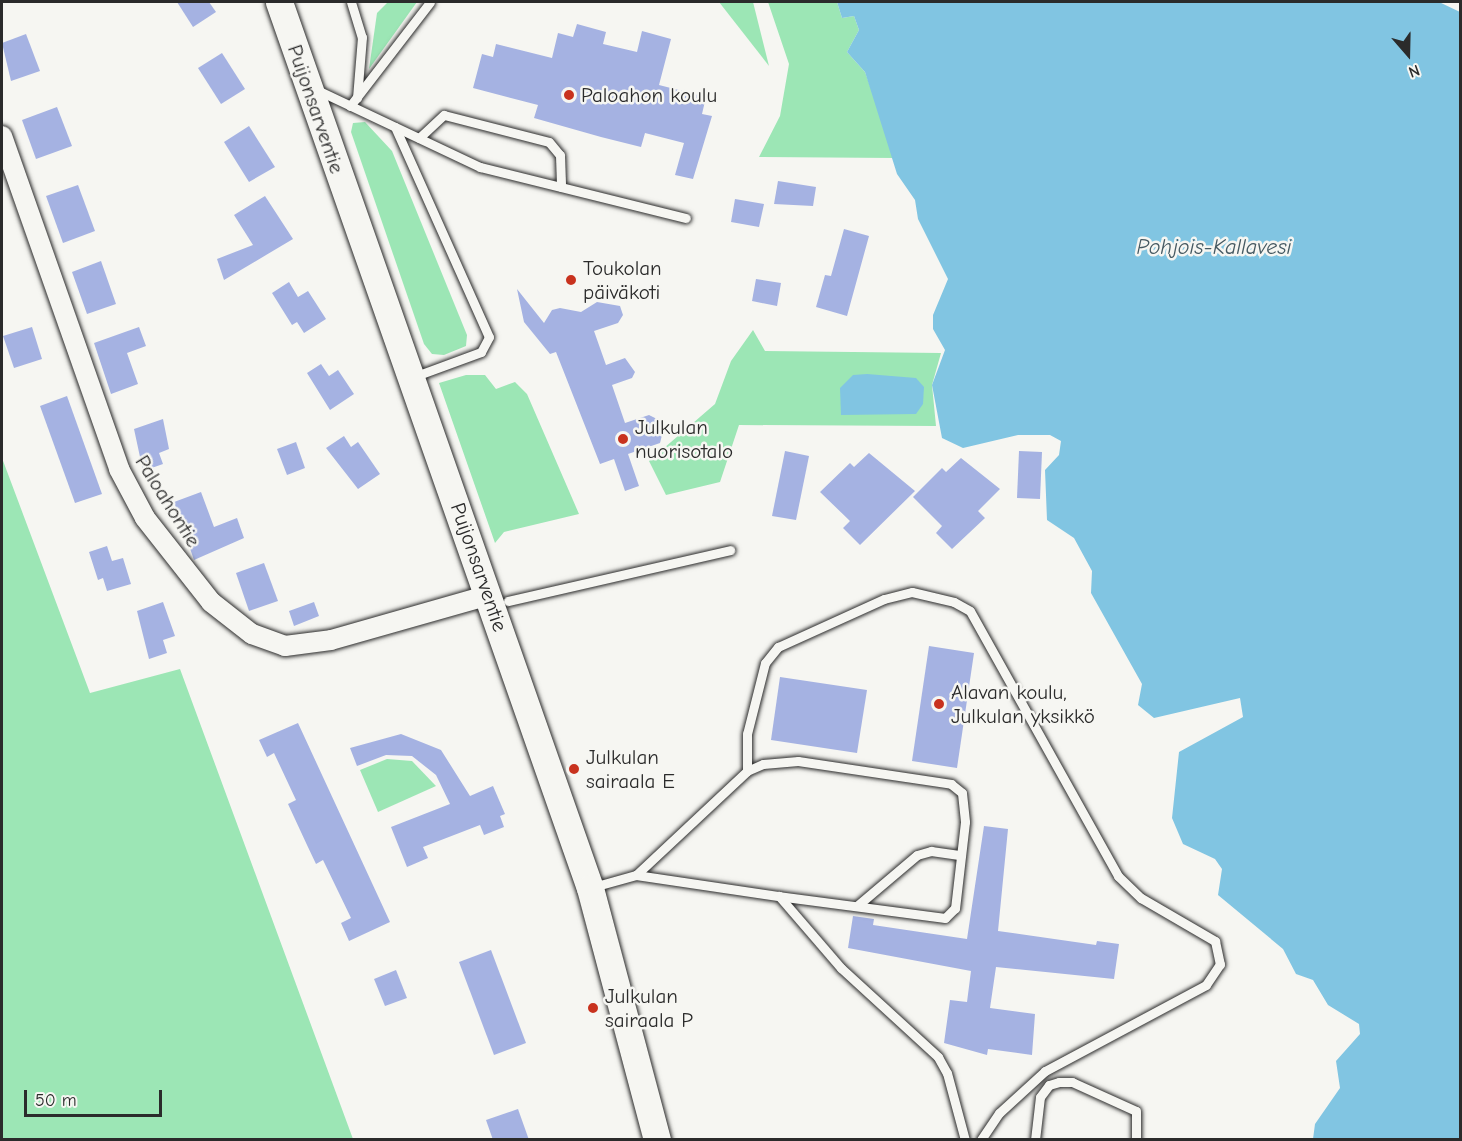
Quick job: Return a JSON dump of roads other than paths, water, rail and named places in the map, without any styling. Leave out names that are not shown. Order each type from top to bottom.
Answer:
[{"type":"main road","name":"Puijonsarventie","points":[[279,2],[411,377],[498,598],[590,888],[657,1140]]},
{"type":"street","name":"Paloahontie","points":[[2,135],[119,469],[146,518],[211,602],[252,634],[285,646],[331,640],[498,598]]},
{"type":"lane","points":[[351,2],[362,37],[353,102]]},
{"type":"lane","points":[[353,102],[430,2]]},
{"type":"lane","points":[[307,86],[353,102],[395,127],[480,167],[686,218]]},
{"type":"lane","points":[[419,138],[444,115],[549,141],[560,155],[561,187]]},
{"type":"lane","points":[[395,127],[489,337],[481,352],[411,377]]},
{"type":"lane","points":[[498,598],[730,549]]},
{"type":"lane","points":[[747,771],[747,734],[765,663],[778,647],[884,599],[912,592],[954,602],[970,611],[976,621],[1118,876],[1169,917],[1215,941],[1220,964],[1206,985],[1045,1071],[999,1113],[981,1140]]},
{"type":"lane","points":[[590,888],[636,876],[945,918],[955,908],[965,805],[962,793],[951,784],[798,762],[763,764],[747,771],[636,876]]},
{"type":"lane","points":[[858,905],[917,855],[932,851],[961,855]]},
{"type":"lane","points":[[779,896],[841,968],[938,1057],[947,1074],[964,1140]]},
{"type":"lane","points":[[1035,1140],[1040,1097],[1049,1085],[1072,1082],[1136,1111],[1136,1140]]},
{"type":"water","name":"Pohjois-Kallavesi","points":[[837,2],[1439,2],[1460,12],[1460,1139],[1313,1139],[1315,1124],[1340,1088],[1336,1061],[1360,1034],[1359,1024],[1328,1005],[1313,980],[1296,974],[1283,949],[1218,895],[1222,869],[1215,859],[1183,844],[1172,818],[1179,752],[1243,717],[1240,698],[1154,718],[1138,705],[1142,684],[1091,593],[1092,571],[1074,538],[1047,520],[1045,470],[1059,455],[1061,441],[1050,435],[1018,435],[963,448],[942,438],[932,385],[945,350],[933,329],[933,315],[948,279],[918,219],[915,200],[897,174],[865,72],[847,52],[859,30],[854,16],[842,18]]},
{"type":"water","points":[[853,375],[916,378],[924,387],[923,404],[916,414],[841,415],[840,388]]},
{"type":"place","name":"Paloahon koulu","points":[[569,95]]},
{"type":"place","name":"Toukolan päiväkoti","points":[[571,280]]},
{"type":"place","name":"Julkulan nuorisotalo","points":[[623,439]]},
{"type":"place","name":"Alavan koulu, Julkulan yksikkö","points":[[939,704]]},
{"type":"place","name":"Julkulan sairaala E","points":[[574,769]]},
{"type":"place","name":"Julkulan sairaala P","points":[[593,1008]]}]
